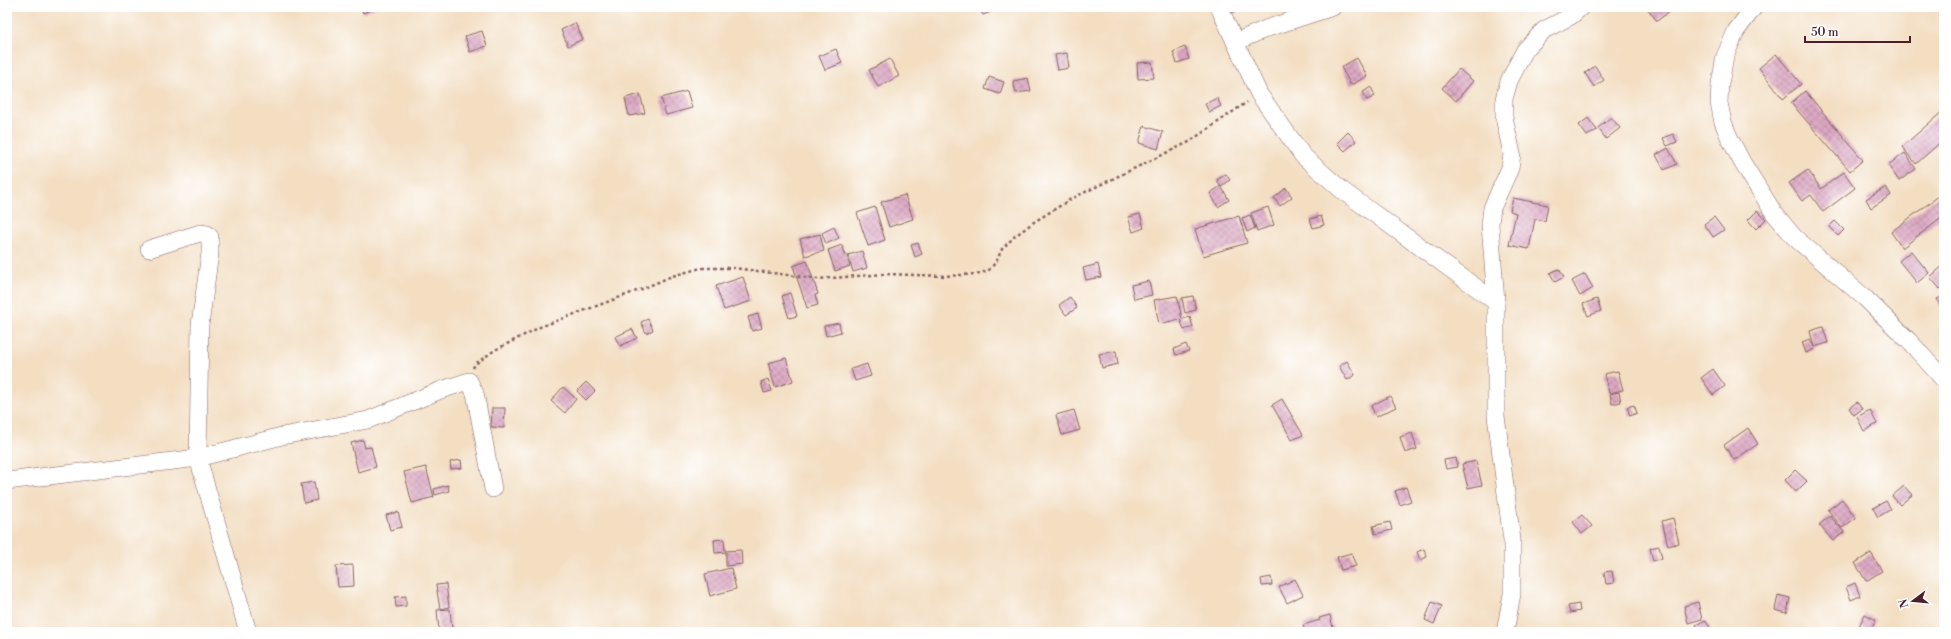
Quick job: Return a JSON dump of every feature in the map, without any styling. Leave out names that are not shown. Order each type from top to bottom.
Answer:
[{"type":"street","points":[[1219,7],[1259,94],[1303,156],[1343,192],[1496,302]]},
{"type":"street","points":[[1235,42],[1268,28],[1333,7]]},
{"type":"street","points":[[1505,632],[1512,594],[1512,540],[1496,416],[1496,302],[1490,224],[1492,208],[1510,168],[1512,154],[1504,117],[1504,99],[1509,81],[1525,50],[1544,30],[1571,16],[1581,7]]},
{"type":"street","points":[[1754,7],[1736,31],[1724,63],[1719,103],[1723,122],[1730,139],[1742,162],[1774,213],[1794,237],[1866,298],[1909,341],[1944,380]]},
{"type":"street","points":[[149,248],[200,233],[210,236],[210,253],[200,325],[198,458],[248,632]]},
{"type":"street","points":[[7,481],[198,458],[282,436],[368,420],[469,381],[475,393],[493,489]]},
{"type":"path","points":[[469,381],[475,364],[495,350],[540,327],[672,276],[701,268],[734,268],[818,279],[885,274],[945,276],[976,274],[988,271],[996,262],[1002,249],[1014,236],[1034,222],[1071,199],[1189,142],[1259,94]]},
{"type":"building","points":[[361,7],[377,7],[363,13]]},
{"type":"building","points":[[704,7],[728,7],[728,9],[704,9]]},
{"type":"building","points":[[979,7],[1003,7],[983,15]]},
{"type":"building","points":[[1224,7],[1241,7],[1242,8],[1228,15]]},
{"type":"building","points":[[1667,7],[1670,11],[1657,21],[1647,8]]},
{"type":"building","points":[[575,23],[583,39],[568,46],[561,30]]},
{"type":"building","points":[[482,31],[487,46],[470,52],[465,36]]},
{"type":"building","points":[[1185,47],[1189,59],[1177,63],[1173,52]]},
{"type":"building","points":[[836,49],[842,63],[825,70],[819,56]]},
{"type":"building","points":[[1067,53],[1069,68],[1058,70],[1055,55]]},
{"type":"building","points":[[1776,54],[1801,84],[1783,99],[1759,68]]},
{"type":"building","points":[[1357,58],[1367,76],[1351,85],[1341,67]]},
{"type":"building","points":[[890,59],[899,76],[878,87],[869,70]]},
{"type":"building","points":[[1152,62],[1154,78],[1138,79],[1137,63]]},
{"type":"building","points":[[1595,66],[1604,80],[1594,87],[1585,73]]},
{"type":"building","points":[[1459,69],[1473,81],[1456,101],[1442,88]]},
{"type":"building","points":[[989,77],[1004,82],[1000,94],[985,89]]},
{"type":"building","points":[[1028,78],[1031,91],[1016,93],[1013,81]]},
{"type":"building","points":[[1371,87],[1375,96],[1367,100],[1363,92]]},
{"type":"building","points":[[687,91],[692,108],[666,115],[661,98]]},
{"type":"building","points":[[1805,91],[1863,160],[1850,171],[1791,103]]},
{"type":"building","points":[[640,94],[645,113],[629,116],[625,98]]},
{"type":"building","points":[[1217,98],[1221,106],[1209,112],[1205,104]]},
{"type":"building","points":[[1944,110],[1944,139],[1916,164],[1902,147]]},
{"type":"building","points":[[1611,117],[1620,128],[1606,139],[1598,128]]},
{"type":"building","points":[[1588,118],[1597,130],[1587,136],[1579,125]]},
{"type":"building","points":[[1144,126],[1163,132],[1158,149],[1139,143]]},
{"type":"building","points":[[1348,132],[1356,141],[1345,151],[1337,143]]},
{"type":"building","points":[[1673,134],[1677,142],[1667,146],[1663,138]]},
{"type":"building","points":[[1668,148],[1677,164],[1664,170],[1656,155]]},
{"type":"building","points":[[1905,153],[1916,169],[1899,181],[1888,165]]},
{"type":"building","points":[[1808,170],[1821,189],[1844,172],[1855,188],[1823,212],[1811,195],[1802,201],[1789,183]]},
{"type":"building","points":[[1226,174],[1230,180],[1221,187],[1217,180]]},
{"type":"building","points":[[1221,186],[1229,200],[1218,207],[1210,193]]},
{"type":"building","points":[[1886,187],[1891,195],[1871,208],[1866,199]]},
{"type":"building","points":[[1286,188],[1292,197],[1280,206],[1274,198]]},
{"type":"building","points":[[1944,192],[1944,216],[1902,248],[1891,232]]},
{"type":"building","points":[[905,195],[913,219],[889,227],[881,202]]},
{"type":"building","points":[[1513,198],[1548,205],[1545,221],[1535,219],[1529,249],[1509,245],[1516,213],[1510,211]]},
{"type":"building","points":[[875,207],[885,240],[868,246],[857,213]]},
{"type":"building","points":[[1268,207],[1274,225],[1257,231],[1251,213]]},
{"type":"building","points":[[1757,211],[1766,219],[1756,229],[1748,220]]},
{"type":"building","points":[[1140,214],[1144,228],[1133,232],[1128,217]]},
{"type":"building","points":[[1250,215],[1255,228],[1247,232],[1242,218]]},
{"type":"building","points":[[1239,216],[1247,243],[1203,256],[1195,229]]},
{"type":"building","points":[[1321,216],[1324,225],[1313,228],[1310,219]]},
{"type":"building","points":[[1714,217],[1724,230],[1713,237],[1704,224]]},
{"type":"building","points":[[1835,221],[1844,230],[1838,236],[1829,227]]},
{"type":"building","points":[[834,227],[839,238],[826,244],[822,233]]},
{"type":"building","points":[[820,234],[824,251],[805,256],[800,239]]},
{"type":"building","points":[[918,243],[922,254],[915,257],[911,245]]},
{"type":"building","points":[[842,245],[850,266],[835,271],[828,250]]},
{"type":"building","points":[[862,251],[867,268],[853,272],[848,255]]},
{"type":"building","points":[[1911,251],[1929,273],[1917,283],[1899,261]]},
{"type":"building","points":[[807,261],[818,294],[815,295],[818,305],[807,308],[793,266]]},
{"type":"building","points":[[1098,264],[1101,277],[1086,280],[1083,268]]},
{"type":"building","points":[[1944,265],[1944,285],[1940,289],[1930,277]]},
{"type":"building","points":[[1559,269],[1564,277],[1555,282],[1550,273]]},
{"type":"building","points":[[1585,274],[1593,288],[1580,296],[1572,281]]},
{"type":"building","points":[[743,277],[751,301],[724,310],[716,286]]},
{"type":"building","points":[[1149,281],[1152,295],[1134,299],[1131,285]]},
{"type":"building","points":[[790,293],[797,316],[789,318],[782,296]]},
{"type":"building","points":[[1177,296],[1182,319],[1190,317],[1193,327],[1184,330],[1180,319],[1159,324],[1154,300]]},
{"type":"building","points":[[1193,296],[1196,310],[1185,313],[1182,298]]},
{"type":"building","points":[[1944,296],[1944,313],[1937,299]]},
{"type":"building","points":[[1070,297],[1077,308],[1066,315],[1059,305]]},
{"type":"building","points":[[1597,299],[1601,311],[1588,316],[1583,304]]},
{"type":"building","points":[[758,314],[762,328],[752,331],[748,317]]},
{"type":"building","points":[[648,319],[653,330],[646,333],[641,322]]},
{"type":"building","points":[[839,323],[841,332],[826,336],[824,326]]},
{"type":"building","points":[[1823,327],[1828,343],[1814,347],[1810,331]]},
{"type":"building","points":[[632,329],[637,338],[620,346],[615,337]]},
{"type":"building","points":[[1810,339],[1815,349],[1806,353],[1802,342]]},
{"type":"building","points":[[1186,344],[1189,351],[1176,355],[1174,349]]},
{"type":"building","points":[[1116,351],[1118,364],[1102,368],[1099,354]]},
{"type":"building","points":[[786,358],[793,381],[775,387],[768,363]]},
{"type":"building","points":[[1347,361],[1355,375],[1347,380],[1339,366]]},
{"type":"building","points":[[867,364],[871,376],[855,381],[851,369]]},
{"type":"building","points":[[1713,369],[1725,386],[1713,395],[1701,378]]},
{"type":"building","points":[[1618,371],[1623,390],[1609,393],[1604,374]]},
{"type":"building","points":[[768,379],[772,391],[764,393],[761,382]]},
{"type":"building","points":[[586,382],[595,391],[586,400],[577,391]]},
{"type":"building","points":[[563,387],[576,399],[565,413],[551,401]]},
{"type":"building","points":[[1619,392],[1621,402],[1612,404],[1610,394]]},
{"type":"building","points":[[1390,396],[1396,407],[1376,417],[1371,406]]},
{"type":"building","points":[[1282,399],[1303,435],[1292,440],[1272,405]]},
{"type":"building","points":[[1857,402],[1862,409],[1854,415],[1849,408]]},
{"type":"building","points":[[1634,405],[1637,413],[1630,416],[1627,407]]},
{"type":"building","points":[[492,408],[505,408],[504,428],[491,427]]},
{"type":"building","points":[[1074,410],[1080,430],[1062,435],[1056,415]]},
{"type":"building","points":[[1870,410],[1877,424],[1864,431],[1857,417]]},
{"type":"building","points":[[1748,428],[1758,444],[1734,460],[1724,445]]},
{"type":"building","points":[[1412,433],[1417,449],[1405,453],[1400,437]]},
{"type":"building","points":[[363,440],[365,448],[371,447],[376,467],[358,472],[351,443]]},
{"type":"building","points":[[1456,458],[1458,467],[1446,469],[1444,460]]},
{"type":"building","points":[[461,460],[462,468],[451,469],[450,462]]},
{"type":"building","points":[[1476,461],[1482,485],[1468,488],[1462,464]]},
{"type":"building","points":[[426,467],[434,497],[412,503],[404,472]]},
{"type":"building","points":[[1795,470],[1807,481],[1796,492],[1785,480]]},
{"type":"building","points":[[314,482],[317,500],[304,503],[301,484]]},
{"type":"building","points":[[448,485],[449,491],[435,495],[434,489]]},
{"type":"building","points":[[1904,486],[1912,495],[1900,505],[1892,496]]},
{"type":"building","points":[[1406,487],[1411,501],[1400,505],[1395,491]]},
{"type":"building","points":[[1842,499],[1856,518],[1842,528],[1828,510]]},
{"type":"building","points":[[1886,501],[1891,509],[1878,517],[1873,508]]},
{"type":"building","points":[[398,512],[402,527],[390,530],[386,515]]},
{"type":"building","points":[[1582,515],[1592,526],[1582,534],[1573,522]]},
{"type":"building","points":[[1830,516],[1844,532],[1833,541],[1819,525]]},
{"type":"building","points":[[1673,518],[1679,543],[1668,546],[1662,521]]},
{"type":"building","points":[[1390,522],[1392,530],[1375,534],[1373,526]]},
{"type":"building","points":[[724,539],[725,551],[741,550],[742,564],[726,566],[726,552],[715,553],[714,540]]},
{"type":"building","points":[[1659,546],[1662,558],[1653,561],[1650,548]]},
{"type":"building","points":[[1424,549],[1427,557],[1420,560],[1417,552]]},
{"type":"building","points":[[1351,553],[1356,566],[1341,570],[1337,557]]},
{"type":"building","points":[[1871,553],[1882,571],[1866,581],[1855,563]]},
{"type":"building","points":[[353,565],[354,586],[338,587],[336,566]]},
{"type":"building","points":[[731,568],[736,589],[710,596],[705,574]]},
{"type":"building","points":[[1612,571],[1614,583],[1606,584],[1604,572]]},
{"type":"building","points":[[1271,577],[1272,585],[1262,586],[1261,579]]},
{"type":"building","points":[[1295,579],[1303,595],[1287,603],[1279,587]]},
{"type":"building","points":[[1855,583],[1860,596],[1851,600],[1846,587]]},
{"type":"building","points":[[446,584],[449,607],[440,609],[436,585]]},
{"type":"building","points":[[1778,595],[1790,598],[1787,613],[1775,610]]},
{"type":"building","points":[[406,596],[406,606],[396,607],[395,597]]},
{"type":"building","points":[[1432,602],[1442,606],[1434,624],[1425,620]]},
{"type":"building","points":[[1698,602],[1702,619],[1688,623],[1684,606]]},
{"type":"building","points":[[1579,604],[1580,611],[1570,613],[1568,606]]},
{"type":"building","points":[[450,609],[452,630],[439,631],[437,610]]},
{"type":"building","points":[[1865,614],[1876,620],[1870,631],[1859,626]]},
{"type":"building","points":[[1330,615],[1334,632],[1305,632],[1303,625],[1320,620],[1319,618]]},
{"type":"building","points":[[1705,620],[1711,629],[1707,632],[1701,632],[1696,625]]}]
